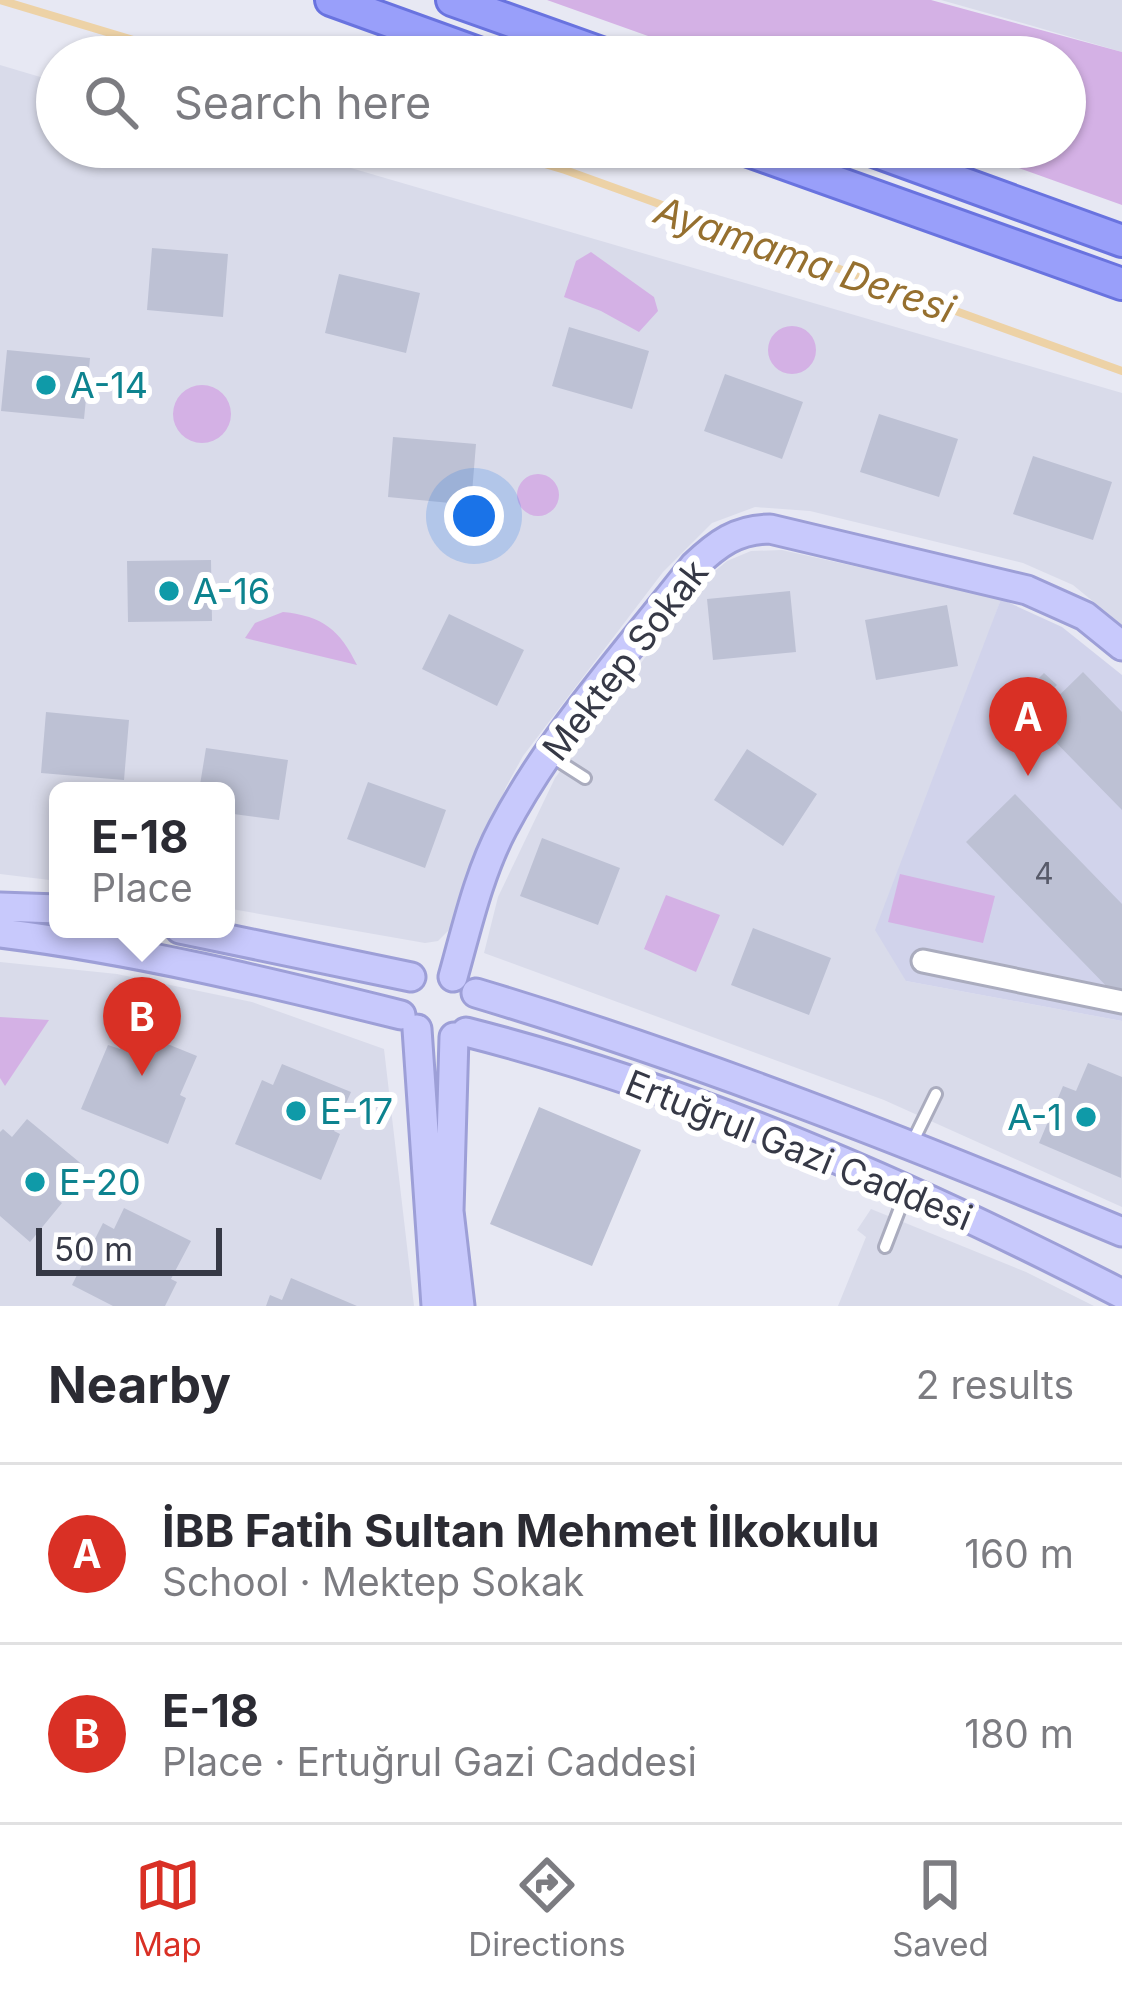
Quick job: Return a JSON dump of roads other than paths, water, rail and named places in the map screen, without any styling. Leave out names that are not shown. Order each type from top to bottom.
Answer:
[{"type":"main road","points":[[332,0],[431,36]]},
{"type":"main road","points":[[452,0],[553,36]]},
{"type":"main road","points":[[797,168],[1122,284]]},
{"type":"main road","points":[[921,168],[1122,241]]},
{"type":"main road","name":"Mektep Sokak","points":[[464,985],[476,898],[501,832],[549,755],[694,566],[716,545],[751,529],[770,529],[1027,590],[1085,616],[1122,646]]},
{"type":"main road","points":[[0,907],[49,909]]},
{"type":"main road","points":[[0,933],[195,965],[460,1035]]},
{"type":"main road","points":[[223,938],[411,977]]},
{"type":"main road","points":[[436,1306],[402,988],[421,973],[596,1029],[911,1145],[1122,1232]]},
{"type":"main road","points":[[460,1306],[449,1211],[460,1035],[475,1016],[464,985]]},
{"type":"main road","name":"Ertuğrul Gazi Caddesi","points":[[460,1035],[584,1065],[909,1187],[1122,1293]]},
{"type":"street","points":[[923,961],[1122,1002]]},
{"type":"lane","points":[[549,755],[585,778]]},
{"type":"lane","points":[[911,1145],[936,1094]]},
{"type":"lane","points":[[885,1247],[909,1187]]},
{"type":"waterway","name":"Ayamama Deresi","points":[[0,0],[120,36]]},
{"type":"waterway","name":"Ayamama Deresi","points":[[558,168],[1122,371]]},
{"type":"place","name":"A-14","points":[[46,385]]},
{"type":"place","name":"A-16","points":[[169,591]]},
{"type":"place","name":"İBB Fatih Sultan Mehmet İlkokulu","points":[[1028,776]]},
{"type":"place","name":"E-18","points":[[142,1076]]},
{"type":"place","name":"E-17","points":[[296,1111]]},
{"type":"place","name":"A-1","points":[[1086,1117]]},
{"type":"place","name":"E-20","points":[[35,1182]]}]
